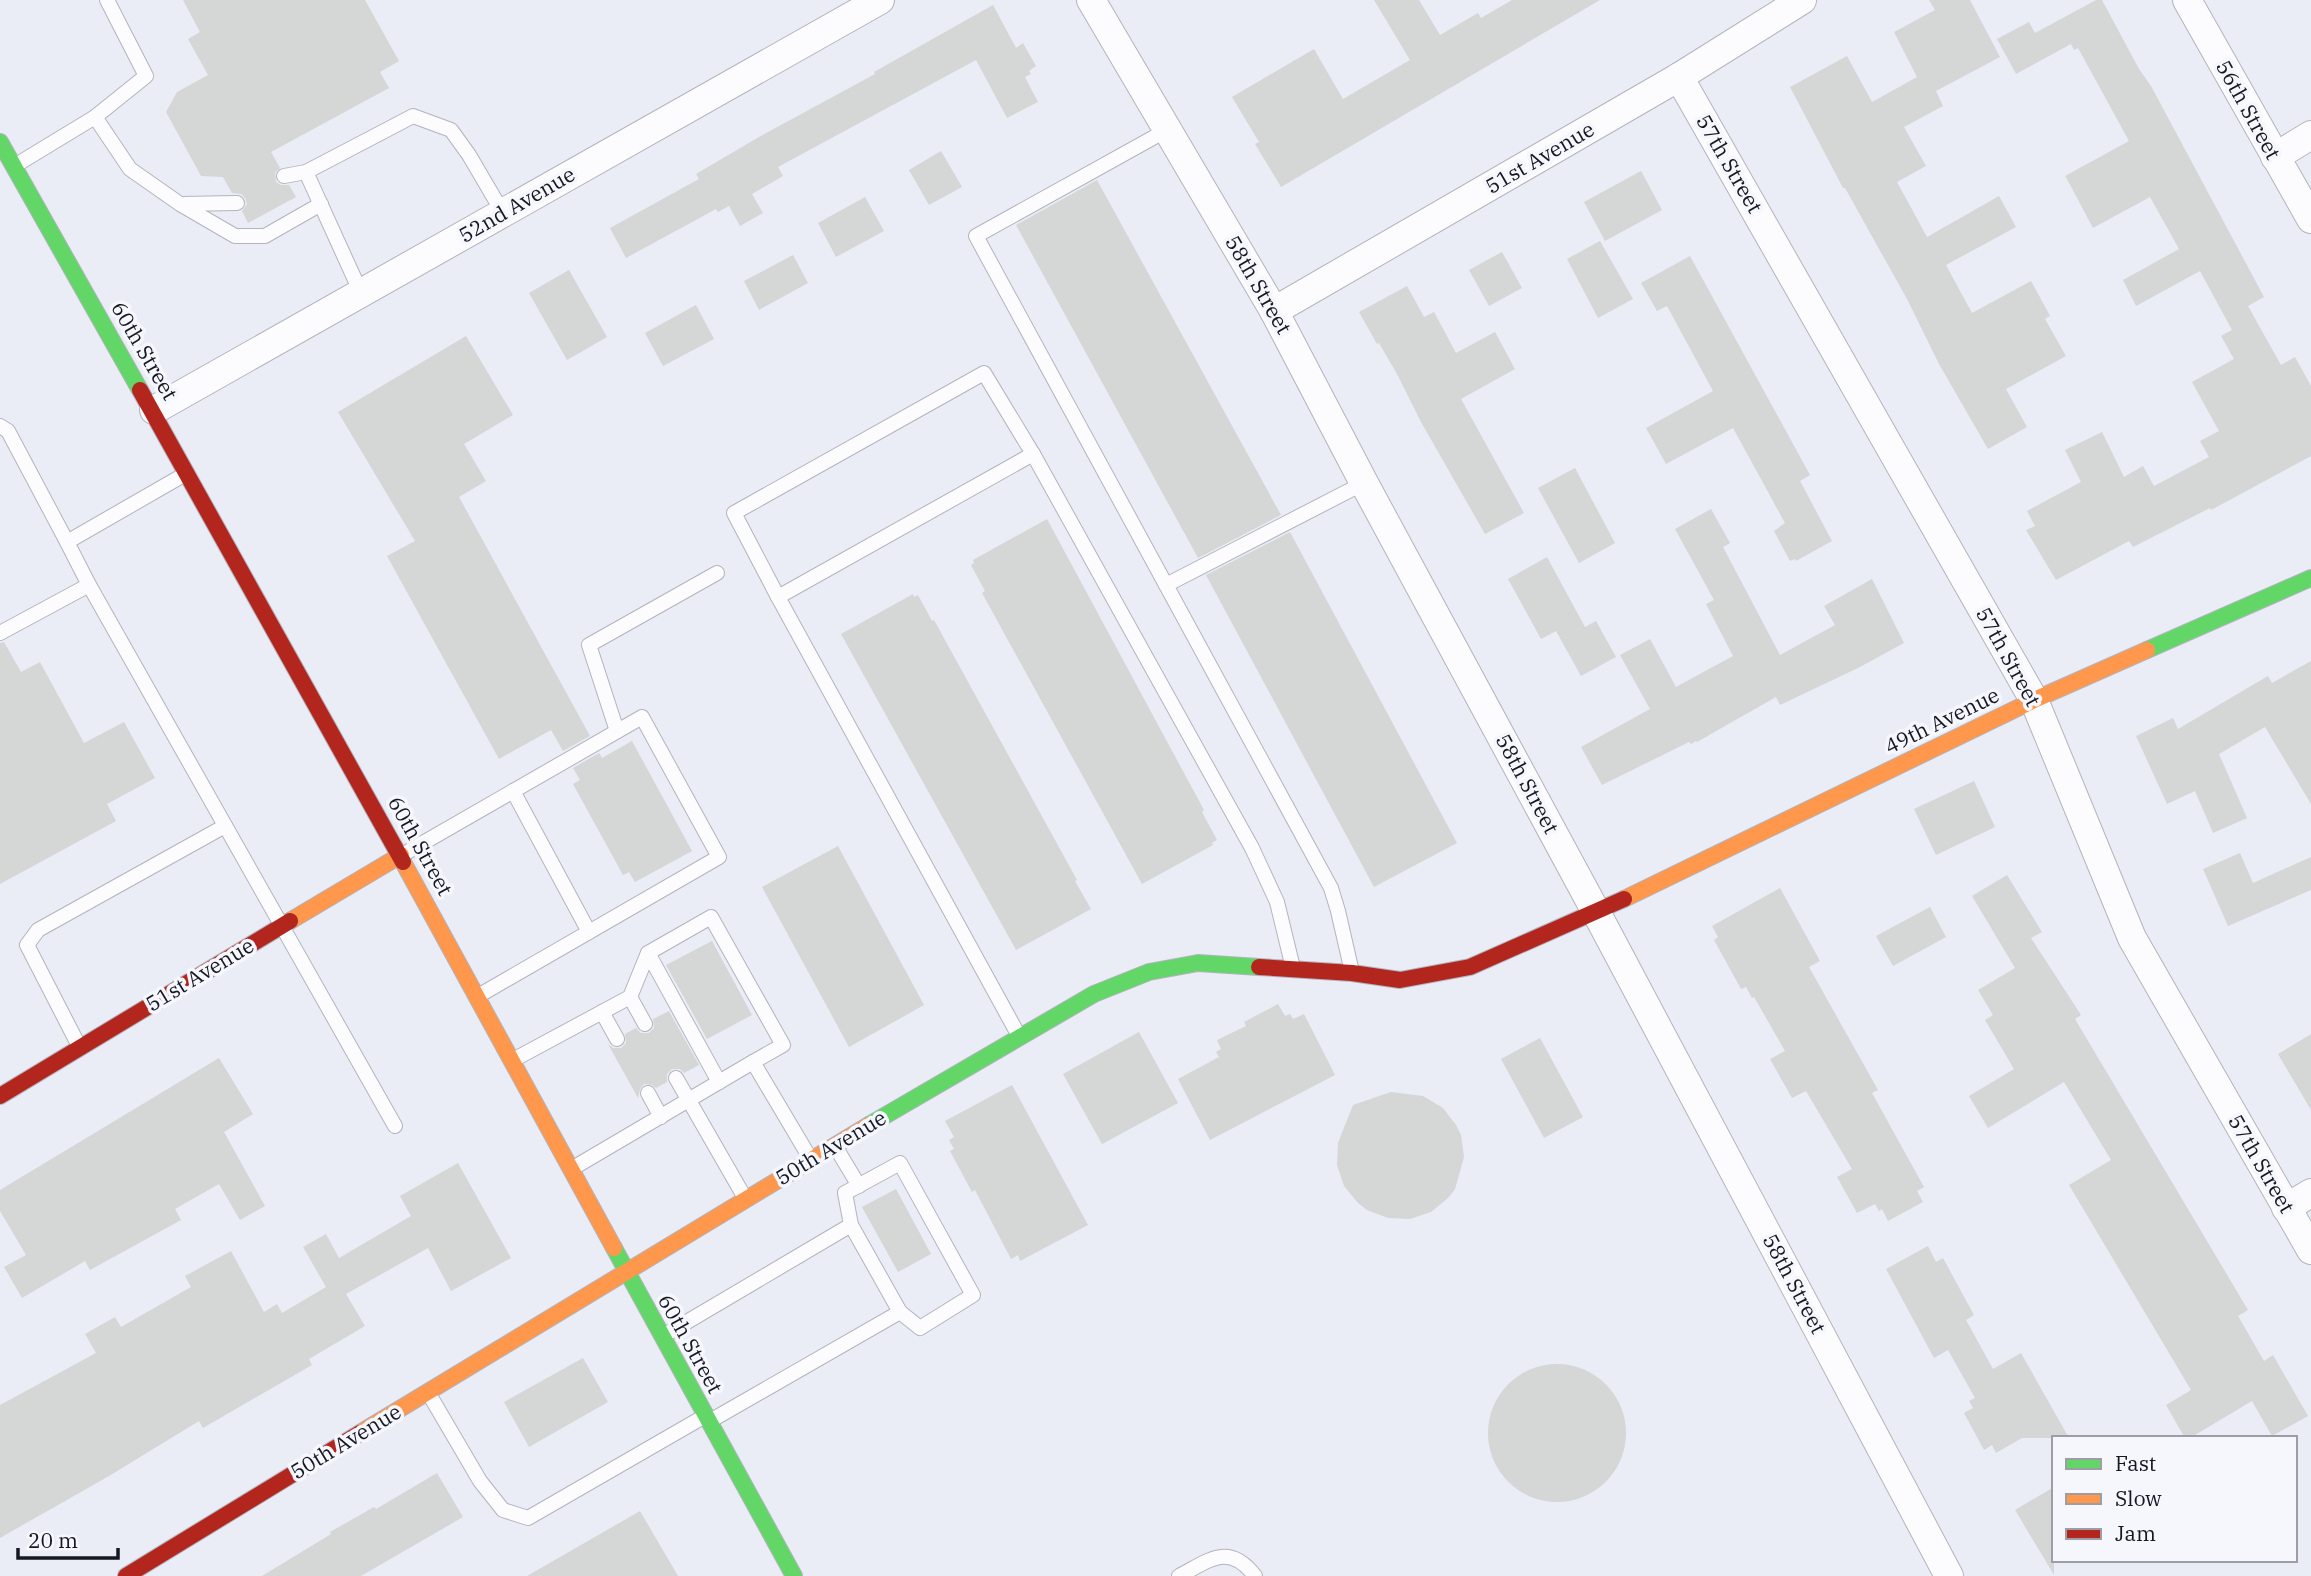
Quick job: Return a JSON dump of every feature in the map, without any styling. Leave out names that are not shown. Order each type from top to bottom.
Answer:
[{"type":"street","name":"52nd Avenue","points":[[153,410],[880,0]]},
{"type":"street","name":"58th Street","points":[[1091,0],[1274,311],[1596,912],[1942,1574]]},
{"type":"street","name":"51st Avenue","points":[[1274,311],[1679,77],[1802,0]]},
{"type":"street","name":"56th Street","points":[[2187,0],[2311,219]]},
{"type":"street","name":"57th Street","points":[[1679,77],[2034,700],[2132,939],[2311,1250]]},
{"type":"street","points":[[2275,157],[2311,135]]},
{"type":"street","name":"60th Street","points":[[0,142],[7,171],[188,472],[401,855],[794,1576]]},
{"type":"street","name":"49th Avenue","points":[[1596,912],[2034,700],[2311,578]]},
{"type":"street","name":"51st Avenue","points":[[0,1096],[401,855]]},
{"type":"street","name":"50th Avenue","points":[[126,1576],[835,1144],[1094,994],[1149,972],[1198,963],[1352,973],[1400,980],[1470,967],[1596,912]]},
{"type":"street","points":[[2286,1208],[2311,1193]]},
{"type":"lane","points":[[7,171],[95,117],[146,76],[107,0]]},
{"type":"lane","points":[[284,176],[306,172],[414,116],[451,130],[503,213]]},
{"type":"lane","points":[[95,117],[130,169],[180,204],[235,236],[265,236],[321,204]]},
{"type":"lane","points":[[1167,130],[976,236],[1331,888],[1352,973]]},
{"type":"lane","points":[[306,172],[361,293]]},
{"type":"lane","points":[[180,204],[237,203]]},
{"type":"lane","points":[[1020,1037],[734,513],[984,373],[1033,454],[1252,848],[1277,902],[1293,969]]},
{"type":"lane","points":[[0,426],[8,431],[89,584],[395,1126]]},
{"type":"lane","points":[[778,597],[1033,454]]},
{"type":"lane","points":[[67,542],[188,472]]},
{"type":"lane","points":[[1166,585],[1364,483]]},
{"type":"lane","points":[[617,732],[589,645],[717,573]]},
{"type":"lane","points":[[0,633],[89,584]]},
{"type":"lane","points":[[401,855],[642,717],[719,857],[477,996]]},
{"type":"lane","points":[[513,791],[589,932]]},
{"type":"lane","points":[[80,1048],[27,945],[38,930],[225,826]]},
{"type":"lane","points":[[513,1060],[631,998],[648,953],[711,917],[783,1045],[571,1170]]},
{"type":"lane","points":[[648,953],[719,1082]]},
{"type":"lane","points":[[631,998],[645,1024]]},
{"type":"lane","points":[[602,1012],[617,1039]]},
{"type":"lane","points":[[753,1062],[811,1159]]},
{"type":"lane","points":[[676,1078],[746,1199]]},
{"type":"lane","points":[[648,1093],[661,1117]]},
{"type":"lane","points":[[835,1144],[859,1186]]},
{"type":"lane","points":[[900,1163],[973,1295],[920,1328],[900,1312],[851,1225],[845,1193],[859,1186],[900,1163]]},
{"type":"lane","points":[[662,1337],[851,1225]]},
{"type":"lane","points":[[429,1392],[480,1481],[503,1510],[527,1518],[900,1312]]},
{"type":"lane","points":[[1179,1576],[1219,1555],[1238,1558],[1255,1576]]},
{"type":"building","points":[[183,0],[365,0],[399,61],[380,72],[389,88],[271,152],[280,168],[275,173],[276,182],[289,185],[296,197],[248,223],[242,211],[247,204],[245,198],[241,194],[232,193],[223,177],[201,176],[166,112],[177,92],[208,75],[188,39],[200,32]]},
{"type":"building","points":[[1374,0],[1419,0],[1440,35],[1478,13],[1481,18],[1512,0],[1600,0],[1281,187],[1255,144],[1259,142],[1232,97],[1314,49],[1343,99],[1410,60]]},
{"type":"building","points":[[1929,0],[1970,0],[2000,57],[1936,91],[1943,106],[1904,127],[1926,166],[1897,182],[1927,237],[1999,196],[2016,227],[1946,265],[1972,313],[2031,281],[2050,316],[2045,319],[2066,356],[2006,389],[2027,427],[1988,449],[1939,364],[1907,299],[1843,188],[1790,87],[1847,56],[1872,102],[1917,77],[1894,32],[1935,10]]},
{"type":"building","points":[[2096,0],[2102,0],[2151,86],[2264,297],[2248,306],[2281,365],[2295,357],[2311,386],[2311,456],[2211,510],[2210,508],[2133,547],[2129,541],[2056,580],[2026,530],[2035,526],[2027,511],[2081,482],[2065,450],[2102,432],[2124,477],[2143,466],[2154,486],[2209,457],[2200,441],[2219,431],[2192,382],[2234,359],[2221,336],[2232,330],[2200,271],[2136,306],[2123,280],[2179,249],[2150,197],[2093,228],[2065,176],[2129,141],[2078,48],[2074,50],[2071,44],[2016,74],[1997,39],[2029,22],[2035,33]]},
{"type":"building","points":[[993,5],[1016,48],[1023,43],[1036,66],[1029,71],[1031,74],[1025,77],[1038,102],[1007,118],[976,60],[778,167],[783,176],[752,194],[763,213],[740,226],[729,206],[718,212],[716,209],[626,258],[610,228],[699,179],[696,174],[759,137],[875,74],[874,72]]},
{"type":"building","points":[[941,151],[962,187],[929,205],[909,170]]},
{"type":"building","points":[[1641,171],[1662,210],[1605,241],[1584,202]]},
{"type":"building","points":[[1097,180],[1281,515],[1198,558],[1016,225]]},
{"type":"building","points":[[865,197],[884,231],[836,257],[818,223]]},
{"type":"building","points":[[1600,241],[1633,299],[1598,318],[1567,259]]},
{"type":"building","points":[[1502,252],[1522,288],[1489,306],[1469,270]]},
{"type":"building","points":[[793,255],[808,283],[759,310],[744,281]]},
{"type":"building","points":[[1690,256],[1810,475],[1800,481],[1832,541],[1796,561],[1790,561],[1774,531],[1785,523],[1733,428],[1666,464],[1646,428],[1713,391],[1667,306],[1657,311],[1641,283]]},
{"type":"building","points":[[569,270],[607,337],[567,360],[529,293]]},
{"type":"building","points":[[1407,286],[1424,317],[1434,312],[1456,353],[1495,332],[1515,369],[1461,399],[1524,513],[1485,534],[1421,422],[1397,374],[1359,312]]},
{"type":"building","points":[[696,305],[714,339],[663,366],[645,333]]},
{"type":"building","points":[[466,336],[513,415],[464,444],[486,481],[459,497],[590,736],[563,751],[551,730],[499,759],[387,556],[415,541],[338,412]]},
{"type":"building","points":[[1575,468],[1615,543],[1579,563],[1538,488]]},
{"type":"building","points":[[1711,509],[1730,543],[1723,547],[1780,655],[1835,625],[1824,606],[1872,579],[1904,643],[1780,705],[1776,697],[1697,742],[1689,742],[1602,785],[1581,747],[1650,709],[1620,655],[1650,639],[1676,687],[1733,656],[1706,604],[1714,600],[1675,529]]},
{"type":"building","points":[[1047,519],[1204,810],[1202,812],[1217,840],[1213,845],[1142,884],[982,593],[985,591],[971,565],[973,560]]},
{"type":"building","points":[[1290,532],[1457,843],[1374,887],[1206,575]]},
{"type":"building","points":[[1547,557],[1585,627],[1596,621],[1616,657],[1581,676],[1556,631],[1541,639],[1508,579]]},
{"type":"building","points":[[913,594],[914,597],[918,595],[932,621],[934,620],[1091,909],[1016,950],[841,634]]},
{"type":"building","points":[[4,642],[21,672],[40,662],[84,743],[124,722],[155,778],[107,804],[116,821],[0,884],[0,643]]},
{"type":"building","points":[[2311,661],[2311,804],[2265,727],[2219,754],[2247,818],[2213,833],[2195,791],[2167,804],[2136,736],[2173,718],[2178,729],[2268,676],[2272,683]]},
{"type":"building","points":[[632,741],[692,851],[635,882],[629,872],[623,875],[573,784],[580,780],[573,768],[599,753],[602,758]]},
{"type":"building","points":[[1974,781],[1995,827],[1936,855],[1914,809]]},
{"type":"building","points":[[838,846],[924,1005],[849,1047],[762,887]]},
{"type":"building","points":[[2240,853],[2253,883],[2311,857],[2311,890],[2228,926],[2203,869]]},
{"type":"building","points":[[2007,875],[2042,932],[2031,938],[2081,1015],[2075,1019],[2248,1310],[2238,1316],[2264,1361],[2273,1355],[2308,1416],[2272,1436],[2252,1401],[2193,1436],[2184,1436],[2166,1405],[2191,1390],[2069,1185],[2111,1160],[2064,1082],[1988,1128],[1969,1096],[2014,1069],[1985,1020],[1993,1015],[1978,990],[2015,968],[1972,896]]},
{"type":"building","points":[[1780,888],[1820,961],[1809,967],[1878,1090],[1872,1093],[1924,1187],[1917,1191],[1923,1202],[1888,1221],[1882,1209],[1879,1211],[1875,1204],[1857,1213],[1837,1177],[1852,1169],[1806,1091],[1792,1098],[1770,1059],[1785,1051],[1754,997],[1752,998],[1746,987],[1741,989],[1714,940],[1718,937],[1712,926]]},
{"type":"building","points":[[1930,907],[1946,937],[1893,966],[1876,936]]},
{"type":"building","points":[[712,941],[752,1015],[707,1039],[666,965]]},
{"type":"building","points":[[1278,1004],[1285,1016],[1290,1014],[1293,1019],[1304,1014],[1335,1075],[1210,1140],[1178,1079],[1219,1057],[1216,1052],[1221,1049],[1217,1040],[1246,1026],[1244,1022]]},
{"type":"building","points":[[669,1011],[699,1065],[684,1073],[680,1069],[672,1069],[667,1074],[667,1082],[656,1088],[644,1084],[638,1098],[608,1044],[613,1048],[621,1048],[626,1043],[625,1034],[636,1028],[641,1033],[649,1033],[654,1028],[653,1019]]},
{"type":"building","points":[[1139,1032],[1178,1103],[1102,1144],[1063,1074]]},
{"type":"building","points":[[2311,1034],[2311,1110],[2278,1054]]},
{"type":"building","points":[[1540,1038],[1583,1117],[1544,1138],[1501,1059]]},
{"type":"building","points":[[219,1058],[253,1114],[224,1132],[265,1206],[240,1220],[219,1184],[175,1209],[181,1220],[90,1270],[85,1261],[22,1298],[4,1267],[26,1255],[0,1211],[0,1190]]},
{"type":"building","points":[[1012,1085],[1088,1225],[1020,1261],[1018,1255],[1011,1259],[975,1190],[972,1192],[950,1151],[954,1149],[949,1140],[954,1137],[945,1121]]},
{"type":"building","points":[[1391,1092],[1423,1096],[1443,1108],[1461,1135],[1464,1157],[1455,1189],[1431,1212],[1410,1219],[1388,1218],[1367,1210],[1344,1186],[1337,1165],[1338,1143],[1353,1105]]},
{"type":"building","points":[[458,1163],[511,1258],[451,1291],[428,1248],[346,1294],[365,1326],[309,1359],[312,1365],[203,1428],[199,1421],[0,1538],[0,1405],[96,1353],[85,1334],[115,1317],[121,1327],[191,1287],[185,1276],[231,1251],[264,1312],[277,1304],[282,1313],[326,1287],[303,1247],[326,1234],[339,1258],[411,1216],[400,1196]]},
{"type":"building","points":[[896,1189],[931,1254],[898,1272],[862,1207]]},
{"type":"building","points":[[1928,1246],[1936,1262],[1943,1258],[1974,1315],[1966,1320],[1993,1369],[2021,1353],[2068,1436],[2022,1438],[1996,1453],[1992,1445],[1984,1450],[1964,1413],[1973,1408],[1969,1401],[1975,1398],[1948,1350],[1934,1358],[1886,1269]]},
{"type":"building","points":[[583,1358],[608,1402],[529,1447],[504,1402]]},
{"type":"building","points":[[1557,1364],[1584,1369],[1606,1384],[1621,1406],[1626,1433],[1621,1460],[1606,1482],[1584,1497],[1557,1502],[1530,1497],[1508,1482],[1493,1460],[1488,1433],[1493,1406],[1508,1384],[1530,1369]]},
{"type":"building","points":[[437,1473],[463,1517],[361,1576],[262,1576],[331,1534],[330,1532]]},
{"type":"building","points":[[2052,1488],[2054,1575],[2015,1510]]},
{"type":"building","points":[[640,1511],[678,1576],[527,1576]]},
{"type":"traffic: fast","points":[[0,142],[140,390]]},
{"type":"traffic: fast","points":[[2147,650],[2311,578]]},
{"type":"traffic: fast","points":[[869,1125],[1094,994],[1149,972],[1198,963],[1259,967]]},
{"type":"traffic: fast","points":[[614,1248],[794,1576]]},
{"type":"traffic: slow","points":[[1624,899],[2034,700],[2147,650]]},
{"type":"traffic: slow","points":[[290,921],[401,855]]},
{"type":"traffic: slow","points":[[403,862],[614,1248]]},
{"type":"traffic: slow","points":[[360,1433],[869,1125]]},
{"type":"traffic: jam","points":[[140,390],[403,862]]},
{"type":"traffic: jam","points":[[1259,967],[1352,973],[1400,980],[1470,967],[1624,899]]},
{"type":"traffic: jam","points":[[0,1096],[290,921]]},
{"type":"traffic: jam","points":[[126,1576],[360,1433]]}]
